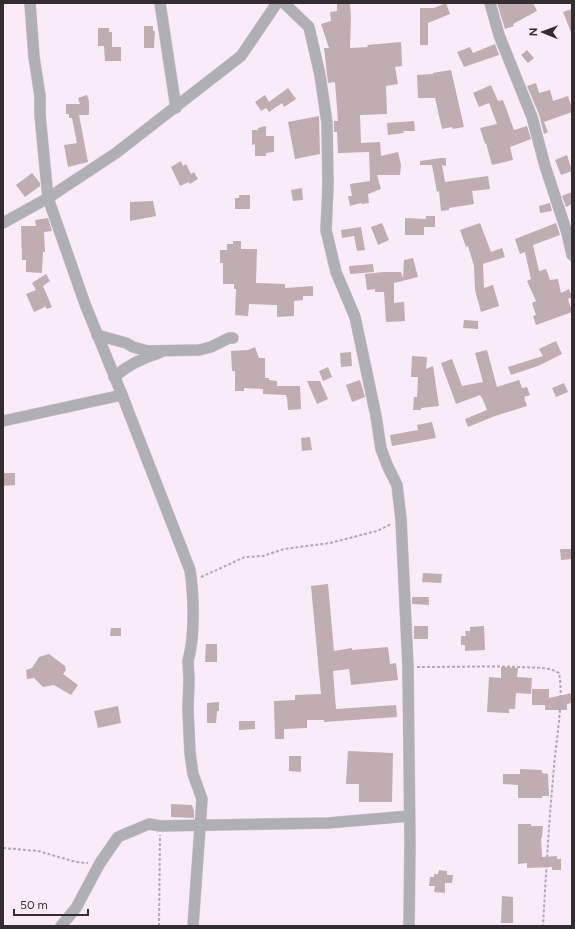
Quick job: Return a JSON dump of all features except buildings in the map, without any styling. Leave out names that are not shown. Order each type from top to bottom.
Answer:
[{"type":"street","points":[[30,3],[34,57],[40,96],[40,115],[48,198],[85,304],[183,549],[192,581],[192,635],[191,651],[188,661],[188,710],[193,774],[202,799],[193,926]]},
{"type":"street","points":[[160,3],[176,108]]},
{"type":"street","points":[[3,223],[48,198],[116,153],[176,108],[241,56],[277,3]]},
{"type":"street","points":[[284,3],[308,27],[320,75],[327,123],[328,186],[326,230],[336,272],[355,317],[376,416],[381,449],[397,485],[401,519],[408,667],[410,816],[409,926]]},
{"type":"street","points":[[490,3],[499,35],[532,117],[545,166],[567,233],[572,254]]},
{"type":"street","points":[[97,335],[148,351],[199,350],[211,347],[229,338],[233,338]]},
{"type":"street","points":[[114,377],[126,367],[149,356],[171,350]]},
{"type":"street","points":[[3,421],[122,395]]},
{"type":"street","points":[[61,926],[76,908],[100,863],[118,837],[149,824],[160,826],[200,826],[328,823],[410,816]]},
{"type":"path","points":[[192,581],[245,557],[263,556],[284,549],[330,543],[377,531],[401,519]]},
{"type":"path","points":[[408,667],[499,666],[545,668],[553,669],[559,673],[559,708],[548,839],[544,926]]},
{"type":"path","points":[[159,926],[160,826]]},
{"type":"path","points":[[3,848],[38,851],[76,862],[100,863]]}]
